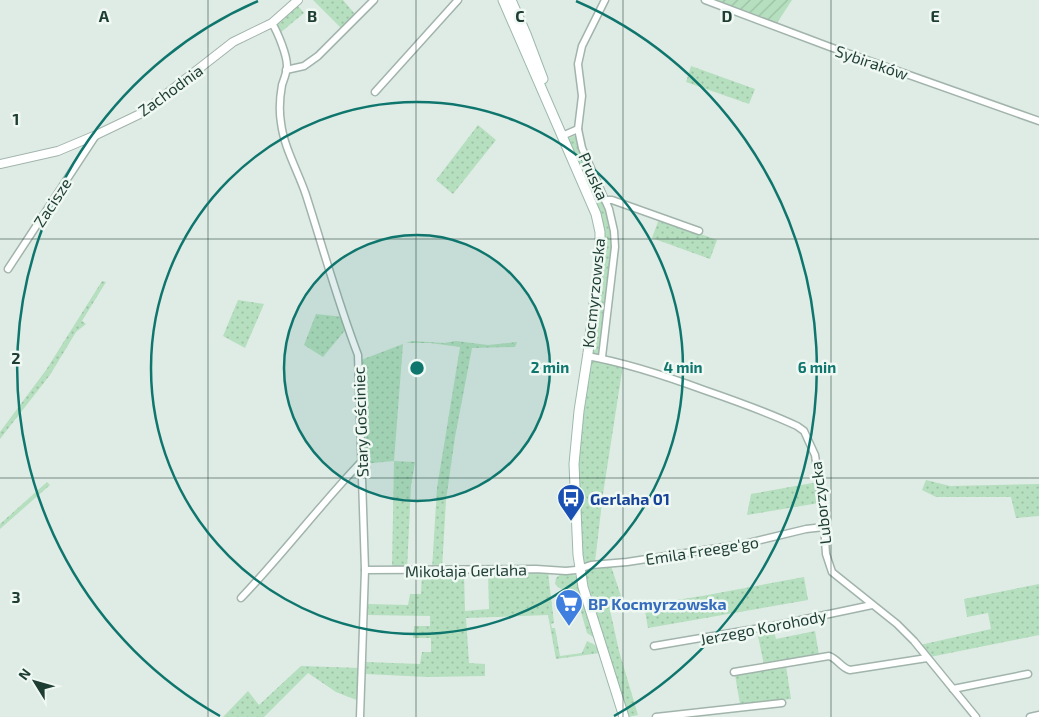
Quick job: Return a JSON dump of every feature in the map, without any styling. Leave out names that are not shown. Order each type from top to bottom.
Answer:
[{"type":"main road","name":"Kocmyrzowska","points":[[503,0],[596,214],[600,232],[600,254],[578,411],[574,464],[578,555],[583,587],[624,717]]},
{"type":"main road","name":"Kocmyrzowska","points":[[511,0],[546,86],[552,111]]},
{"type":"street","name":"Zachodnia","points":[[0,164],[58,151],[142,113],[234,42],[272,23],[298,0]]},
{"type":"street","points":[[286,70],[304,66],[318,56],[374,0]]},
{"type":"street","points":[[375,92],[458,0]]},
{"type":"street","name":"Pruska","points":[[602,357],[616,247],[612,218],[582,148],[578,130],[582,96],[578,64],[586,37],[605,0]]},
{"type":"street","name":"Sybiraków","points":[[705,0],[822,44],[1039,121]]},
{"type":"street","name":"Stary Gościniec","points":[[272,23],[287,64],[282,87],[281,123],[288,149],[306,194],[348,330],[358,355],[365,570],[360,717]]},
{"type":"street","points":[[562,136],[578,130]]},
{"type":"street","name":"Zacisze","points":[[8,270],[96,135]]},
{"type":"street","points":[[605,200],[612,200],[699,231]]},
{"type":"street","name":"Luborzycka","points":[[587,356],[602,357],[667,376],[755,407],[801,428],[815,455],[826,554],[832,572],[897,624],[976,717]]},
{"type":"street","points":[[241,598],[267,571],[332,492],[362,461]]},
{"type":"street","name":"Emila Freege'go","points":[[580,568],[591,564],[627,562],[744,544],[824,527]]},
{"type":"street","points":[[566,571],[574,564],[578,555]]},
{"type":"street","name":"Mikołaja Gerlaha","points":[[365,570],[536,569],[566,571],[580,568]]},
{"type":"street","name":"Jerzego Korohody","points":[[654,646],[777,625],[872,605]]},
{"type":"street","points":[[734,672],[827,656],[832,657],[843,668],[850,670],[927,658]]},
{"type":"street","points":[[953,689],[1028,674]]},
{"type":"street","points":[[656,717],[782,703]]},
{"type":"street","points":[[1030,717],[1039,715]]},
{"type":"green space","points":[[313,0],[343,0],[355,14],[341,28]]},
{"type":"green space","points":[[716,0],[792,0],[777,23]]},
{"type":"green space","points":[[298,6],[304,13],[280,33],[276,25]]},
{"type":"green space","points":[[691,66],[755,89],[749,104],[686,82]]},
{"type":"green space","points":[[478,125],[496,140],[453,194],[436,180]]},
{"type":"green space","points":[[574,136],[579,141],[607,208],[613,232],[614,255],[600,353],[596,356],[590,351],[603,231],[567,139]]},
{"type":"green space","points":[[659,219],[717,240],[710,259],[652,238]]},
{"type":"green space","points":[[102,281],[106,282],[82,321],[86,324],[76,332],[50,375],[0,439],[0,432],[46,370]]},
{"type":"green space","points":[[238,300],[264,304],[245,348],[223,336]]},
{"type":"green space","points":[[316,314],[344,317],[347,328],[323,357],[304,345]]},
{"type":"green space","points":[[412,341],[444,343],[456,341],[488,345],[517,342],[515,347],[472,348],[455,437],[446,500],[442,569],[432,569],[437,488],[460,347],[430,343],[406,343]]},
{"type":"green space","points":[[403,344],[394,461],[363,464],[361,360]]},
{"type":"green space","points":[[592,360],[623,365],[603,494],[595,562],[585,563],[583,559],[578,461],[589,363]]},
{"type":"green space","points":[[394,461],[415,462],[411,486],[407,570],[392,569]]},
{"type":"green space","points":[[926,480],[950,486],[1039,484],[1039,516],[1016,518],[1011,497],[936,497],[922,490]]},
{"type":"green space","points":[[47,482],[50,485],[0,529],[0,524]]},
{"type":"green space","points":[[818,482],[819,503],[747,515],[751,494]]},
{"type":"green space","points":[[611,566],[625,608],[610,610],[619,651],[638,715],[628,717],[584,571],[589,567]]},
{"type":"green space","points":[[488,571],[548,572],[554,623],[551,624],[552,628],[555,628],[560,656],[582,653],[587,641],[595,645],[600,653],[556,659],[548,615],[466,618],[469,663],[485,664],[485,676],[428,677],[366,674],[366,662],[420,664],[422,652],[431,652],[431,638],[413,638],[414,626],[430,626],[430,616],[367,615],[367,604],[408,605],[410,594],[421,594],[422,572],[464,572],[465,611],[489,609]]},
{"type":"green space","points":[[562,573],[576,576],[595,635],[593,637],[587,633],[579,605],[577,605],[574,597],[555,584],[556,578]]},
{"type":"green space","points":[[804,577],[808,600],[648,628],[644,605]]},
{"type":"green space","points":[[1039,584],[1039,635],[930,657],[920,645],[991,629],[988,613],[967,617],[964,599]]},
{"type":"green space","points":[[773,628],[776,639],[815,631],[819,655],[764,665],[757,631]]},
{"type":"green space","points":[[301,666],[360,668],[359,701],[336,692],[308,673],[264,717],[223,717],[248,691],[259,705]]},
{"type":"green space","points":[[786,666],[791,699],[740,704],[735,675]]},
{"type":"place","name":"Gerlaha 01","points":[[571,522]]},
{"type":"place","name":"BP Kocmyrzowska","points":[[569,627]]}]
